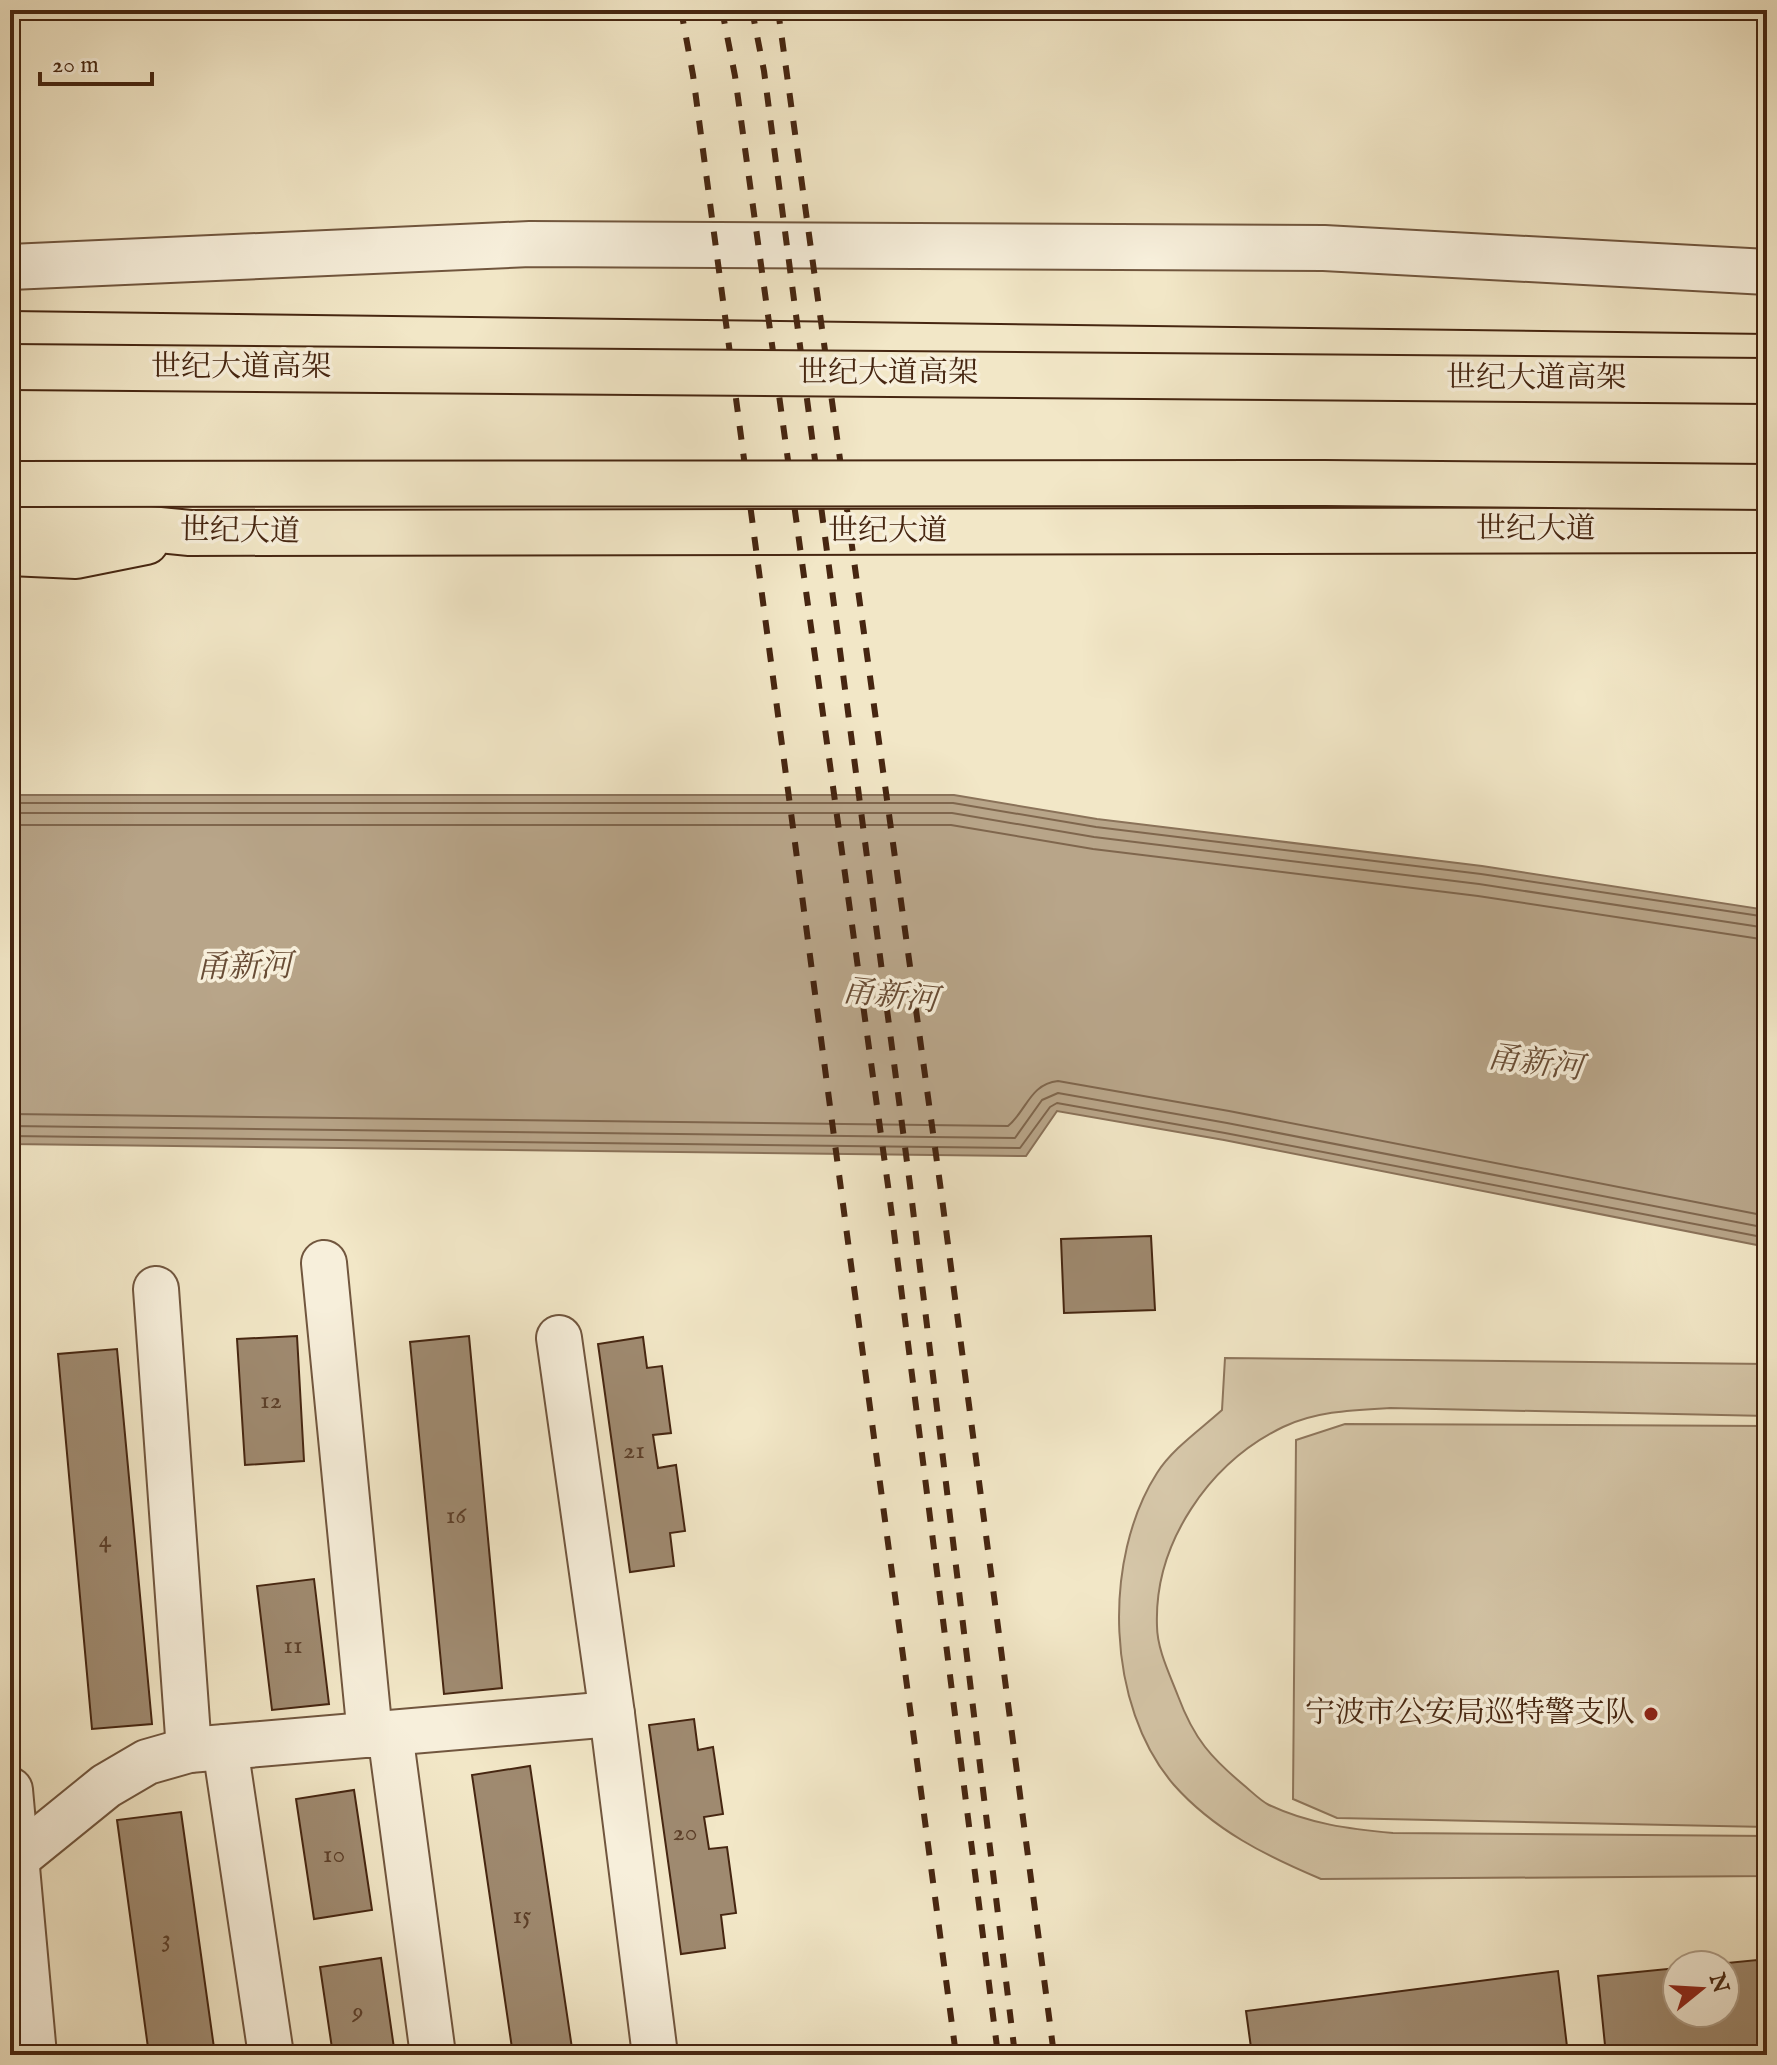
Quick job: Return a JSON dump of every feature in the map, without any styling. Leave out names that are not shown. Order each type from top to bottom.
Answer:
[{"type":"main road","points":[[10,334],[1767,357]]},
{"type":"main road","name":"世纪大道高架","points":[[10,367],[1767,381]]},
{"type":"main road","points":[[10,484],[1325,483],[1767,487]]},
{"type":"main road","name":"世纪大道","points":[[10,515],[190,533],[1767,530]]},
{"type":"main road","points":[[10,553],[76,556],[190,533]]},
{"type":"street","points":[[10,267],[546,244],[1324,248],[1767,272]]},
{"type":"street","points":[[324,1263],[380,1734],[433,2055]]},
{"type":"street","points":[[156,1289],[207,1749],[271,2055]]},
{"type":"street","points":[[559,1338],[612,1714],[655,2055]]},
{"type":"street","points":[[16,1859],[106,1786],[147,1762],[207,1749],[612,1714]]},
{"type":"street","points":[[10,1790],[34,2055]]},
{"type":"shaded area","points":[[1225,1358],[1767,1364],[1767,1416],[1390,1408],[1322,1414],[1283,1427],[1256,1442],[1232,1462],[1191,1509],[1165,1565],[1157,1626],[1164,1662],[1197,1736],[1213,1757],[1269,1805],[1330,1825],[1393,1833],[1767,1836],[1767,1876],[1321,1879],[1242,1840],[1190,1801],[1151,1753],[1135,1715],[1124,1675],[1119,1632],[1120,1589],[1127,1547],[1139,1508],[1157,1473],[1179,1448],[1222,1410]]},
{"type":"shaded area","points":[[1345,1424],[1767,1426],[1767,1827],[1337,1818],[1293,1799],[1296,1440]]},
{"type":"water","name":"甬新河","points":[[10,795],[954,795],[1097,819],[1482,866],[1767,910],[1767,1247],[1224,1140],[1057,1111],[1026,1156],[10,1144]]},
{"type":"building","points":[[1151,1236],[1155,1310],[1064,1313],[1061,1239]]},
{"type":"building","points":[[297,1336],[304,1461],[245,1465],[237,1339]]},
{"type":"building","points":[[469,1336],[502,1688],[444,1694],[410,1342]]},
{"type":"building","points":[[643,1337],[647,1368],[662,1366],[671,1433],[653,1435],[658,1468],[676,1465],[685,1531],[670,1533],[674,1566],[630,1572],[598,1344]]},
{"type":"building","points":[[117,1349],[152,1724],[92,1729],[58,1354]]},
{"type":"building","points":[[314,1579],[329,1704],[272,1710],[257,1586]]},
{"type":"building","points":[[694,1719],[698,1750],[713,1747],[723,1814],[704,1817],[709,1849],[727,1847],[736,1913],[721,1915],[725,1948],[681,1954],[649,1725]]},
{"type":"building","points":[[530,1766],[573,2055],[513,2055],[472,1775]]},
{"type":"building","points":[[354,1790],[372,1910],[314,1919],[296,1799]]},
{"type":"building","points":[[181,1812],[215,2055],[149,2055],[117,1820]]},
{"type":"building","points":[[381,1958],[395,2055],[333,2055],[320,1967]]},
{"type":"building","points":[[1757,1960],[1767,2055],[1606,2055],[1598,1976],[1661,1970],[1661,2029],[1741,2029],[1741,1962]]},
{"type":"building","points":[[1558,1971],[1568,2055],[1252,2055],[1246,2011]]},
{"type":"railway","points":[[681,10],[693,75],[956,2055]]},
{"type":"railway","points":[[722,10],[735,76],[889,1193],[998,2055]]},
{"type":"railway","points":[[752,10],[764,71],[910,1185],[1015,2055]]},
{"type":"railway","points":[[778,10],[941,1191],[1054,2055]]},
{"type":"place","name":"宁波市公安局巡特警支队","points":[[1651,1714]]}]
